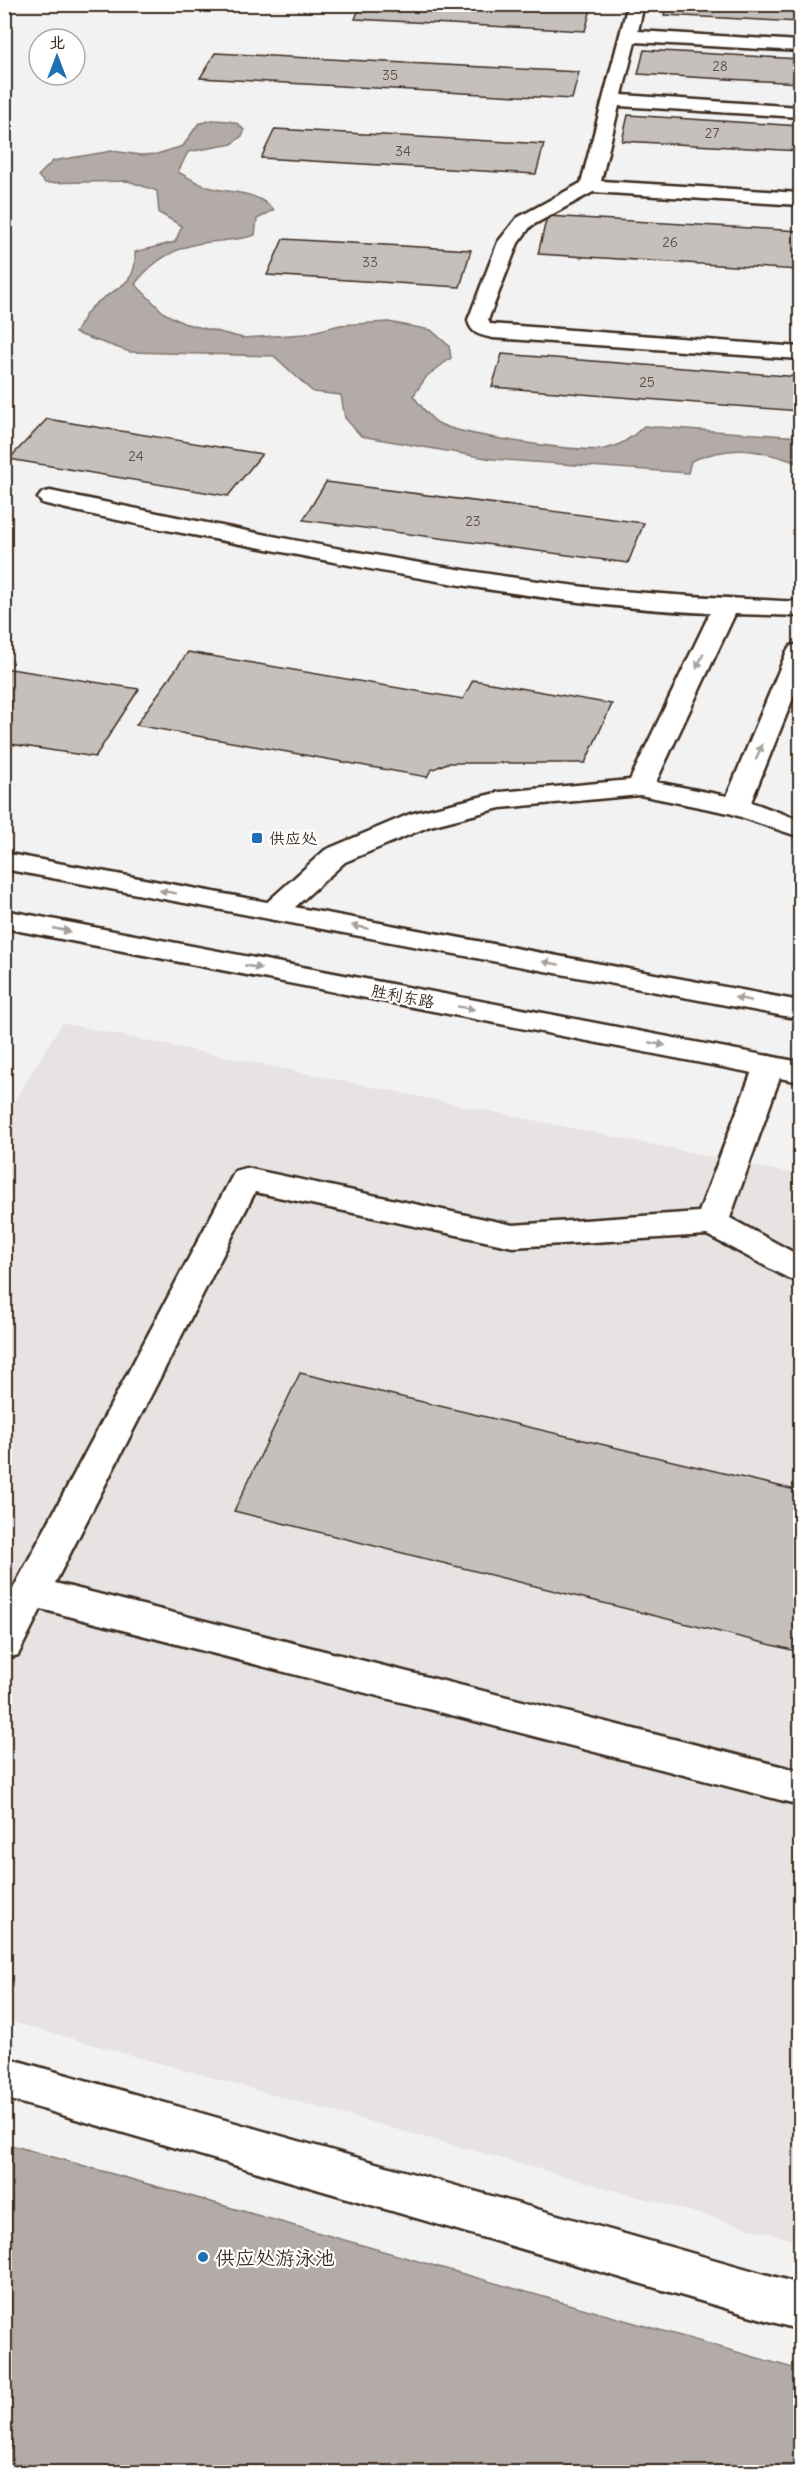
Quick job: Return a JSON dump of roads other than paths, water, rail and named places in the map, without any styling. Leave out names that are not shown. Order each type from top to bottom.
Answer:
[{"type":"main road","points":[[590,186],[636,4]]},
{"type":"main road","points":[[628,36],[801,46]]},
{"type":"main road","points":[[612,100],[801,112]]},
{"type":"main road","points":[[801,199],[590,186],[524,222],[508,242],[477,320],[480,328],[493,332],[801,353]]},
{"type":"main road","points":[[50,498],[371,562],[588,595],[725,608],[801,609]]},
{"type":"main road","points":[[640,787],[725,608]]},
{"type":"main road","points":[[736,806],[801,651]]},
{"type":"main road","points":[[274,911],[335,856],[420,820],[500,800],[640,787],[736,806],[801,829]]},
{"type":"main road","points":[[4,861],[801,1010]]},
{"type":"main road","name":"胜利东路","points":[[4,919],[785,1069]]},
{"type":"main road","points":[[712,1223],[785,1069]]},
{"type":"main road","points":[[4,1644],[246,1179],[513,1236],[712,1223],[801,1270]]},
{"type":"main road","points":[[32,1592],[801,1788]]},
{"type":"main road","points":[[4,2077],[801,2307]]},
{"type":"place","name":"供应处","points":[[257,838]]},
{"type":"place","name":"供应处游泳池","points":[[203,2257]]}]
